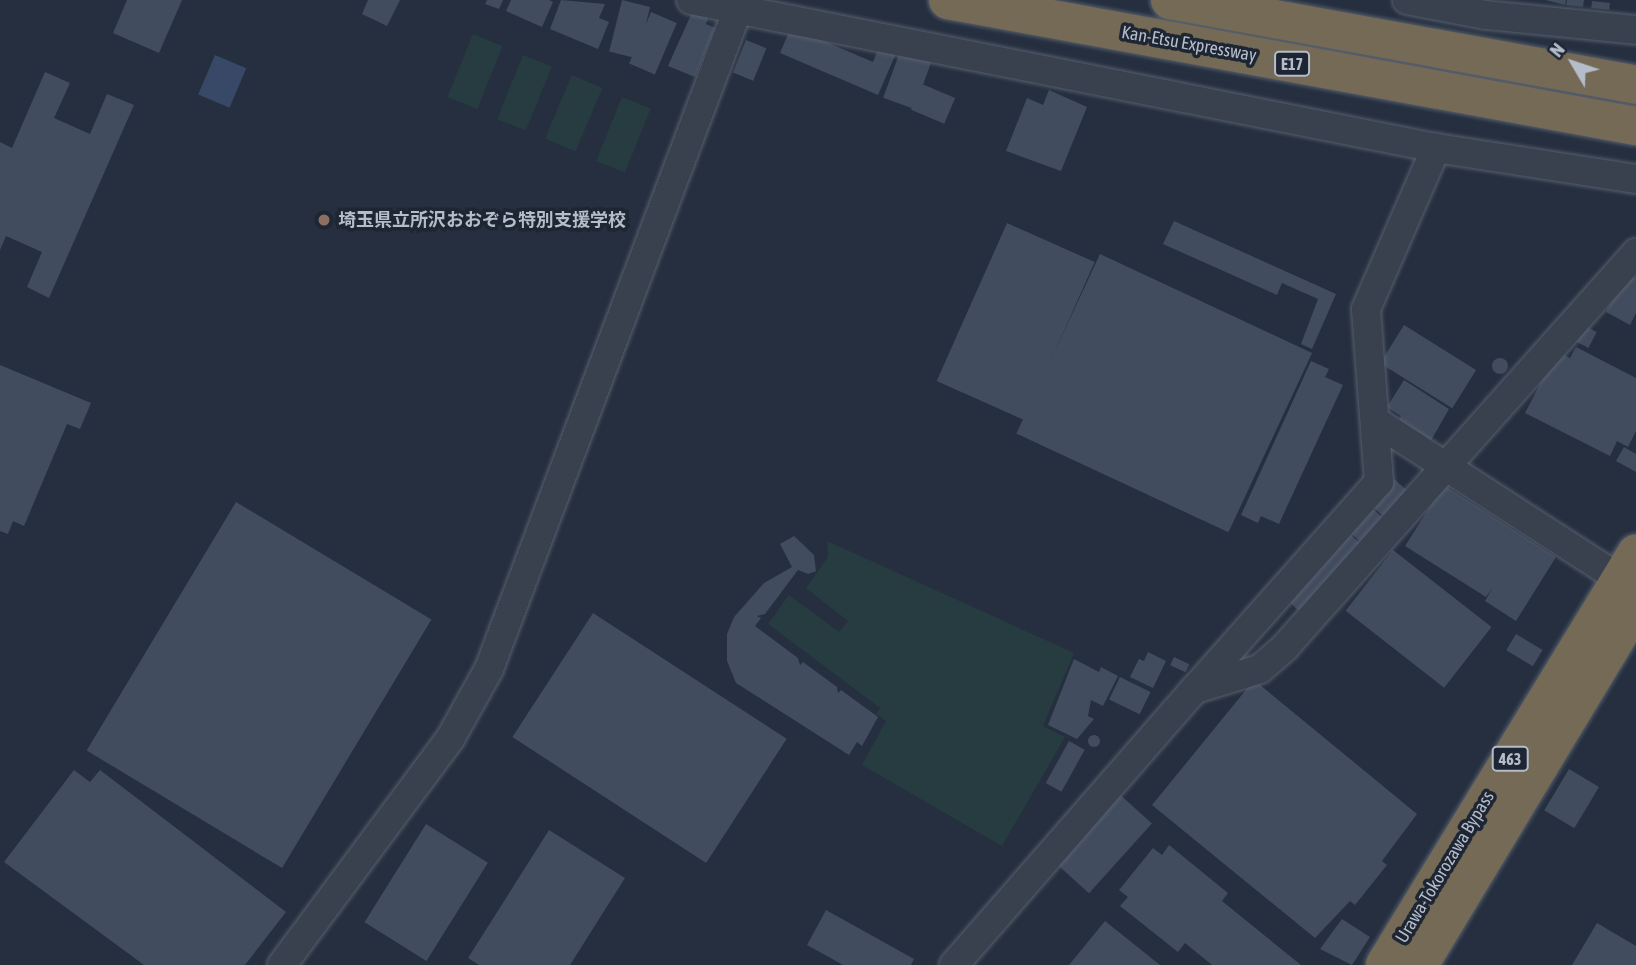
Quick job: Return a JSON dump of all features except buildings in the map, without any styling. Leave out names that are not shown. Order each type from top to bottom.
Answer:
[{"type":"highway","name":"Kan-Etsu Expressway","points":[[948,0],[1636,126]]},
{"type":"highway","name":"E17","points":[[1170,0],[1636,85]]},
{"type":"highway","points":[[1462,53],[1636,72]]},
{"type":"highway","name":"Urawa-Tokorozawa Bypass","points":[[1385,965],[1631,579]]},
{"type":"highway","name":"Urawa-Tokorozawa Bypass","points":[[1419,965],[1631,579]]},
{"type":"street","points":[[691,0],[1436,148],[1636,179]]},
{"type":"street","points":[[1407,0],[1489,8],[1636,30]]},
{"type":"street","points":[[282,965],[450,739],[489,669],[738,9]]},
{"type":"street","points":[[954,965],[1379,482],[1377,422],[1366,309],[1436,148]]},
{"type":"street","points":[[1195,688],[1260,669],[1285,647],[1441,467],[1636,253]]},
{"type":"street","points":[[1377,422],[1441,467],[1631,579]]},
{"type":"green space","points":[[473,34],[503,46],[477,109],[448,97]]},
{"type":"green space","points":[[523,55],[552,67],[526,131],[497,119]]},
{"type":"green space","points":[[572,75],[602,88],[575,151],[545,139]]},
{"type":"green space","points":[[622,97],[651,109],[625,173],[596,161]]},
{"type":"green space","points":[[827,541],[1074,653],[1043,726],[1065,737],[1002,846],[862,765],[886,721],[876,714],[880,708],[768,624],[789,595],[839,632],[848,621],[806,588],[828,557]]},
{"type":"water","points":[[215,55],[246,68],[229,108],[198,95]]},
{"type":"place","name":"埼玉県立所沢おおぞら特別支援学校","points":[[324,220]]}]
